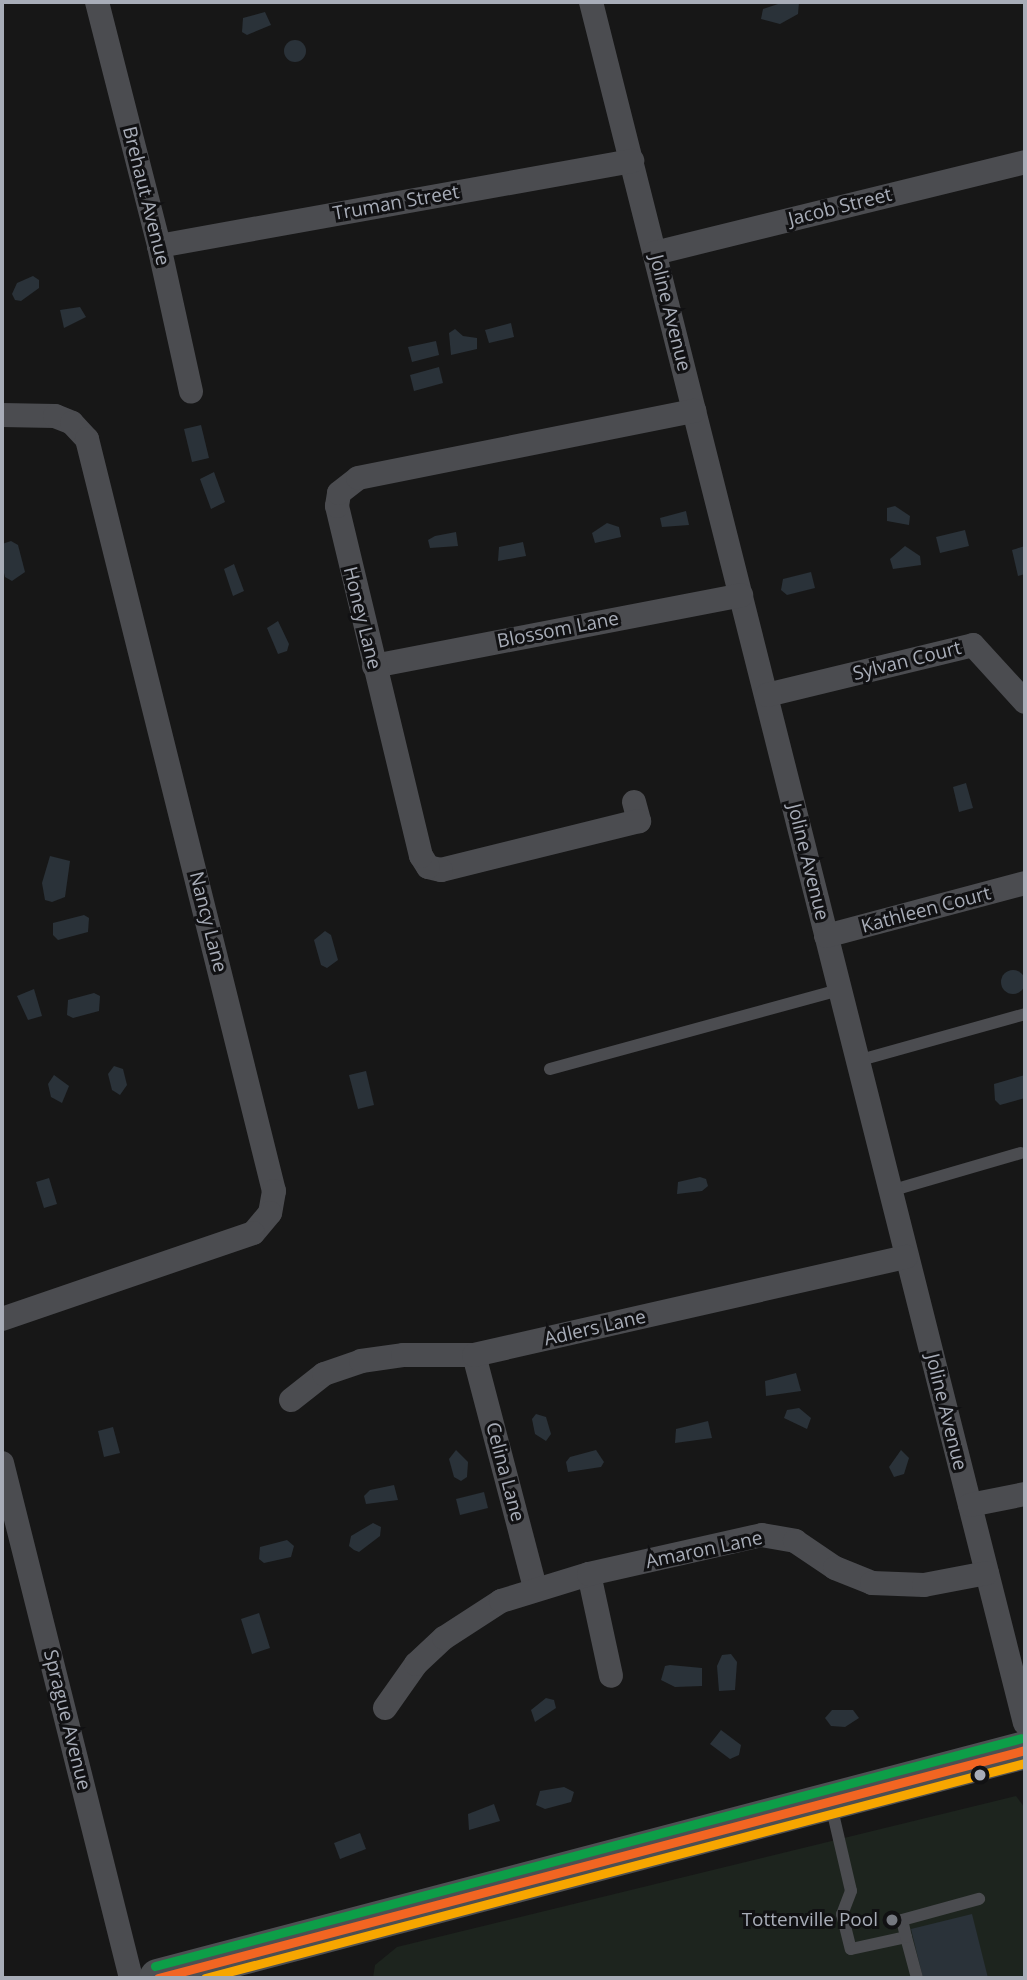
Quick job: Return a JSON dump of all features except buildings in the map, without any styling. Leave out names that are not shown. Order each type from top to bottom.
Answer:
[{"type":"main road","points":[[158,1978],[1025,1749]]},
{"type":"street","name":"Brehaut Avenue","points":[[97,2],[159,246],[191,392]]},
{"type":"street","name":"Joline Avenue","points":[[592,2],[1025,1723]]},
{"type":"street","name":"Truman Street","points":[[159,246],[632,161]]},
{"type":"street","name":"Jacob Street","points":[[655,253],[1025,162]]},
{"type":"street","name":"Honey Lane","points":[[634,802],[639,821],[441,870],[428,867],[338,518],[340,493],[358,478],[694,411]]},
{"type":"street","name":"Nancy Lane","points":[[2,415],[65,419],[83,433],[90,446],[274,1191],[270,1213],[253,1233],[2,1319]]},
{"type":"street","name":"Blossom Lane","points":[[374,666],[741,594]]},
{"type":"street","name":"Sylvan Court","points":[[766,695],[973,645],[1025,702]]},
{"type":"street","name":"Kathleen Court","points":[[826,936],[1025,883]]},
{"type":"street","name":"Adlers Lane","points":[[291,1400],[324,1374],[361,1361],[403,1355],[474,1355],[906,1257]]},
{"type":"street","name":"Celina Lane","points":[[474,1355],[536,1588]]},
{"type":"street","name":"Sprague Avenue","points":[[2,1463],[6,1492],[131,1978]]},
{"type":"street","points":[[970,1505],[1025,1494]]},
{"type":"street","name":"Amaron Lane","points":[[385,1708],[416,1664],[444,1638],[501,1601],[536,1588],[589,1574],[762,1535],[795,1541],[841,1571],[872,1583],[924,1585],[987,1573]]},
{"type":"street","points":[[589,1574],[611,1676]]},
{"type":"lane","points":[[550,1069],[839,990]]},
{"type":"lane","points":[[857,1061],[1025,1014]]},
{"type":"lane","points":[[890,1191],[1021,1153]]},
{"type":"lane","points":[[830,1801],[852,1891],[842,1914],[852,1949],[906,1937]]},
{"type":"lane","points":[[917,1978],[902,1920],[979,1899]]},
{"type":"shaded area","points":[[784,2],[799,2],[798,14],[780,24],[761,19],[763,9]]},
{"type":"shaded area","points":[[265,12],[271,25],[247,35],[242,32],[243,18]]},
{"type":"shaded area","points":[[295,40],[303,43],[306,51],[303,59],[295,62],[287,59],[284,51],[287,43]]},
{"type":"shaded area","points":[[33,276],[39,280],[39,288],[21,301],[15,300],[12,294],[17,283]]},
{"type":"shaded area","points":[[80,307],[86,317],[64,328],[60,310]]},
{"type":"shaded area","points":[[511,323],[514,337],[489,343],[485,330]]},
{"type":"shaded area","points":[[455,329],[463,336],[477,338],[477,349],[451,355],[449,333]]},
{"type":"shaded area","points":[[436,341],[439,355],[412,362],[408,347]]},
{"type":"shaded area","points":[[439,367],[443,383],[414,391],[410,375]]},
{"type":"shaded area","points":[[201,425],[209,458],[192,462],[184,429]]},
{"type":"shaded area","points":[[214,472],[225,502],[211,509],[200,479]]},
{"type":"shaded area","points":[[895,506],[910,516],[909,525],[887,521],[887,508]]},
{"type":"shaded area","points":[[686,511],[689,525],[662,527],[660,518]]},
{"type":"shaded area","points":[[607,523],[619,527],[621,537],[595,543],[592,533]]},
{"type":"shaded area","points":[[965,530],[969,546],[940,553],[936,537]]},
{"type":"shaded area","points":[[456,532],[458,546],[430,548],[428,540]]},
{"type":"shaded area","points":[[11,541],[18,545],[25,572],[12,581],[5,577],[2,565],[2,544]]},
{"type":"shaded area","points":[[523,542],[526,556],[498,561],[499,547]]},
{"type":"shaded area","points":[[905,546],[920,556],[921,565],[893,569],[890,559]]},
{"type":"shaded area","points":[[1025,546],[1025,574],[1018,576],[1012,550]]},
{"type":"shaded area","points":[[234,564],[244,591],[233,596],[224,569]]},
{"type":"shaded area","points":[[811,572],[815,588],[787,595],[781,590],[783,579]]},
{"type":"shaded area","points":[[278,621],[289,644],[287,651],[278,654],[267,628]]},
{"type":"shaded area","points":[[966,783],[973,808],[959,812],[953,787]]},
{"type":"shaded area","points":[[50,856],[70,861],[65,897],[52,902],[45,900],[42,883]]},
{"type":"shaded area","points":[[84,915],[89,918],[88,932],[58,940],[53,935],[53,923]]},
{"type":"shaded area","points":[[325,931],[331,935],[338,960],[327,968],[321,965],[314,940]]},
{"type":"shaded area","points":[[1013,970],[1021,974],[1025,982],[1021,990],[1013,994],[1005,990],[1001,982],[1005,974]]},
{"type":"shaded area","points":[[34,989],[42,1016],[28,1020],[17,996]]},
{"type":"shaded area","points":[[94,993],[100,996],[99,1011],[73,1018],[67,1015],[68,1000]]},
{"type":"shaded area","points":[[114,1066],[123,1069],[127,1085],[120,1095],[112,1090],[108,1074]]},
{"type":"shaded area","points":[[366,1071],[374,1105],[358,1109],[349,1075]]},
{"type":"shaded area","points":[[54,1075],[69,1086],[62,1103],[51,1097],[48,1084]]},
{"type":"shaded area","points":[[1025,1075],[1025,1098],[1000,1105],[995,1100],[994,1084]]},
{"type":"shaded area","points":[[700,1177],[706,1179],[708,1186],[702,1191],[677,1194],[678,1182]]},
{"type":"shaded area","points":[[49,1178],[57,1204],[44,1208],[36,1182]]},
{"type":"shaded area","points":[[796,1373],[801,1391],[766,1396],[765,1381]]},
{"type":"shaded area","points":[[799,1408],[811,1418],[807,1429],[784,1418],[787,1410]]},
{"type":"shaded area","points":[[536,1414],[546,1417],[551,1434],[546,1441],[535,1434],[532,1419]]},
{"type":"shaded area","points":[[708,1421],[712,1438],[675,1443],[676,1429]]},
{"type":"shaded area","points":[[113,1427],[120,1453],[104,1457],[98,1431]]},
{"type":"shaded area","points":[[456,1450],[468,1462],[467,1477],[461,1481],[454,1477],[449,1459]]},
{"type":"shaded area","points":[[596,1450],[604,1462],[601,1467],[568,1472],[566,1462],[570,1457]]},
{"type":"shaded area","points":[[901,1450],[909,1458],[904,1474],[894,1477],[889,1467]]},
{"type":"shaded area","points":[[394,1485],[398,1500],[366,1504],[364,1496],[370,1490]]},
{"type":"shaded area","points":[[484,1492],[488,1508],[460,1515],[456,1499]]},
{"type":"shaded area","points":[[373,1523],[381,1527],[380,1536],[359,1552],[349,1546],[351,1536]]},
{"type":"shaded area","points":[[287,1540],[294,1546],[291,1557],[264,1563],[259,1559],[260,1547]]},
{"type":"shaded area","points":[[259,1613],[270,1648],[252,1654],[241,1619]]},
{"type":"shaded area","points":[[731,1654],[737,1662],[735,1690],[719,1691],[717,1666],[722,1655]]},
{"type":"shaded area","points":[[665,1666],[702,1668],[702,1686],[675,1687],[661,1680]]},
{"type":"shaded area","points":[[546,1698],[554,1700],[556,1708],[535,1722],[531,1710]]},
{"type":"shaded area","points":[[832,1710],[853,1710],[859,1718],[845,1727],[831,1726],[825,1718]]},
{"type":"shaded area","points":[[721,1730],[741,1745],[739,1755],[730,1759],[710,1744]]},
{"type":"shaded area","points":[[564,1787],[574,1792],[571,1802],[545,1809],[536,1805],[540,1791]]},
{"type":"shaded area","points":[[1016,1796],[1025,1808],[1025,1978],[373,1978],[375,1965],[397,1947]]},
{"type":"shaded area","points":[[494,1804],[500,1821],[469,1830],[468,1814]]},
{"type":"shaded area","points":[[360,1833],[366,1849],[340,1859],[334,1843]]},
{"type":"shaded area","points":[[972,1914],[988,1978],[923,1978],[911,1929]]},
{"type":"transit line","points":[[155,1966],[1022,1738]]},
{"type":"transit line","points":[[158,1978],[1025,1750]]},
{"type":"transit line","points":[[205,1978],[1025,1763]]},
{"type":"place","name":"Tottenville Pool","points":[[892,1920]]}]
